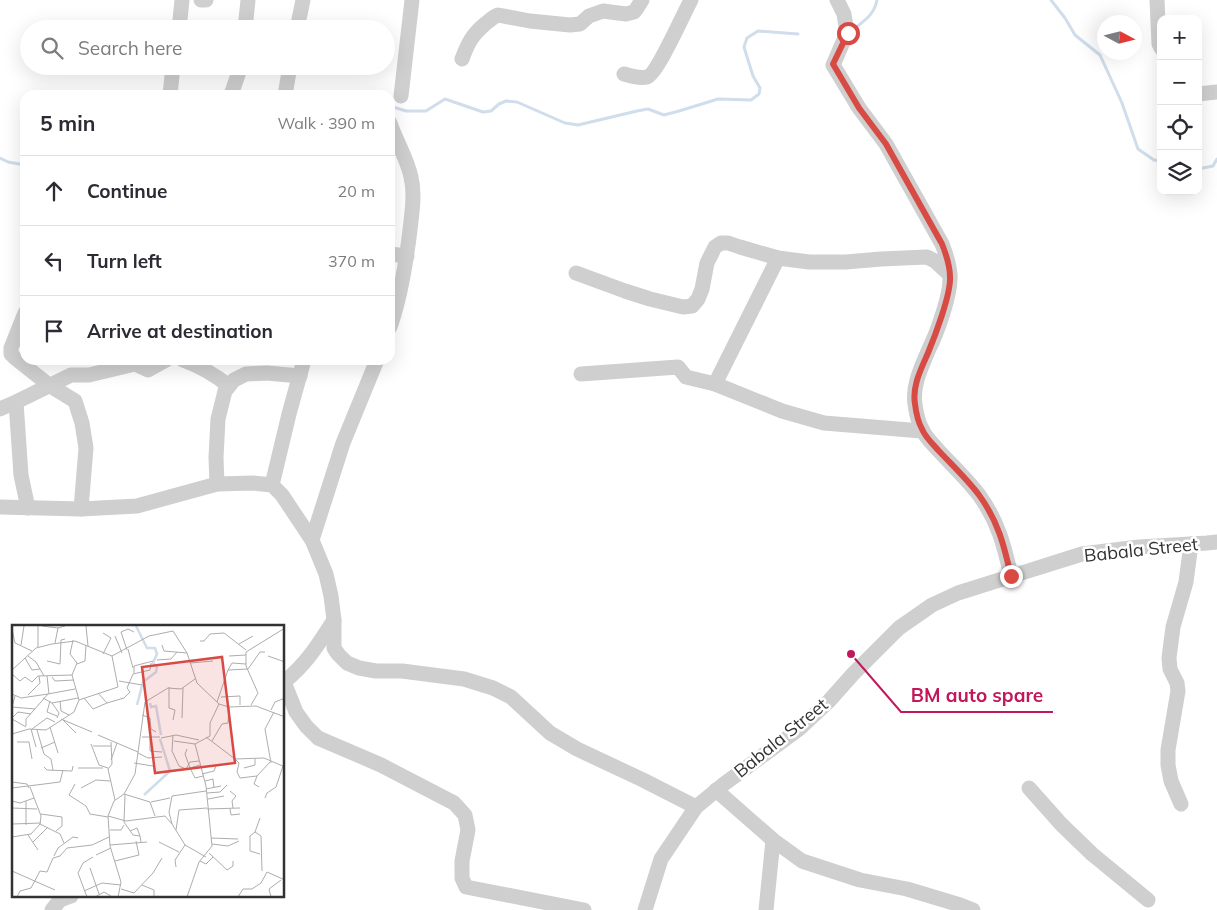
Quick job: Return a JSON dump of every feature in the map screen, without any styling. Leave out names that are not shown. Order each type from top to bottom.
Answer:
[{"type":"street","points":[[180,20],[182,0]]},
{"type":"street","points":[[201,0],[206,0]]},
{"type":"street","points":[[246,20],[248,0]]},
{"type":"street","points":[[300,20],[303,0]]},
{"type":"street","points":[[401,96],[412,0]]},
{"type":"street","points":[[462,59],[473,35],[498,15],[530,21],[580,24],[588,16],[603,11],[626,14],[634,12],[642,0]]},
{"type":"street","points":[[624,74],[640,78],[651,75],[691,0]]},
{"type":"street","points":[[837,0],[844,14],[848,33],[833,64],[859,108],[886,144],[942,244],[947,259],[950,283],[943,310],[930,348],[921,367],[914,393],[922,431],[980,496],[998,529],[1011,576]]},
{"type":"street","points":[[1157,0],[1158,15]]},
{"type":"street","points":[[171,90],[172,75]]},
{"type":"street","points":[[233,90],[238,75]]},
{"type":"street","points":[[286,90],[288,75]]},
{"type":"street","points":[[1202,94],[1217,92]]},
{"type":"street","points":[[395,134],[411,174],[413,189],[407,256],[395,314]]},
{"type":"street","points":[[576,273],[625,292],[683,307],[692,306],[698,299],[707,263],[715,247],[720,243],[728,243],[778,258],[810,262],[927,258],[935,261],[950,275]]},
{"type":"street","points":[[395,255],[407,256]]},
{"type":"street","points":[[715,384],[778,258]]},
{"type":"street","points":[[20,325],[10,348],[12,354],[20,362]]},
{"type":"street","points":[[24,365],[49,385],[75,401],[82,422],[86,448],[81,509]]},
{"type":"street","points":[[0,408],[71,374],[89,375],[131,365]]},
{"type":"street","points":[[137,365],[148,370],[157,365]]},
{"type":"street","points":[[197,365],[229,386]]},
{"type":"street","points":[[272,485],[303,365]]},
{"type":"street","points":[[312,540],[343,443],[375,365]]},
{"type":"street","points":[[581,374],[678,367],[686,377],[715,384],[782,411],[824,424],[922,431]]},
{"type":"street","points":[[217,484],[218,419],[225,391],[234,380],[246,374],[267,373],[300,376]]},
{"type":"street","points":[[16,402],[21,475],[28,508]]},
{"type":"street","points":[[0,507],[81,509],[137,506],[217,484],[253,483],[272,485],[282,495],[312,540],[326,574],[331,596],[334,620],[334,648],[347,663],[359,668],[376,671],[402,671],[464,679],[493,688],[512,697],[550,733],[577,749],[696,807]]},
{"type":"street","name":"Babala Street","points":[[645,910],[661,859],[696,807],[799,729],[829,701],[899,628],[932,605],[958,593],[1082,554],[1139,547],[1217,542]]},
{"type":"street","points":[[1182,804],[1171,781],[1168,765],[1168,750],[1178,691],[1177,683],[1170,668],[1169,658],[1173,627],[1186,582],[1191,544]]},
{"type":"street","points":[[285,681],[312,655],[334,620]]},
{"type":"street","points":[[285,684],[296,712],[318,738],[381,764],[454,803],[465,815],[468,830],[462,861],[462,878],[466,887],[584,910]]},
{"type":"street","points":[[1029,788],[1061,824],[1092,854],[1148,900]]},
{"type":"street","points":[[716,790],[773,840],[802,861],[860,880],[907,889],[973,910]]},
{"type":"street","points":[[766,910],[773,840]]},
{"type":"street","points":[[52,910],[60,900],[66,898]]},
{"type":"waterway","points":[[854,29],[871,13],[877,0]]},
{"type":"waterway","points":[[1051,0],[1075,35],[1100,55],[1122,103],[1138,149],[1157,160]]},
{"type":"waterway","points":[[395,108],[406,111],[426,111],[445,99],[483,112],[491,111],[506,101],[517,102],[565,123],[578,125],[648,109],[664,115],[718,99],[751,100],[759,94],[760,88],[753,76],[744,47],[747,38],[758,31],[798,34]]},
{"type":"waterway","points":[[0,158],[20,164]]},
{"type":"waterway","points":[[1202,168],[1213,166],[1217,159]]},
{"type":"place","name":"BM auto spare","points":[[851,654]]},
{"type":"route","points":[[848,33],[833,64],[859,108],[886,144],[942,244],[950,275],[950,283],[943,310],[930,348],[921,367],[914,393],[922,431],[980,496],[998,529],[1011,576]]}]
